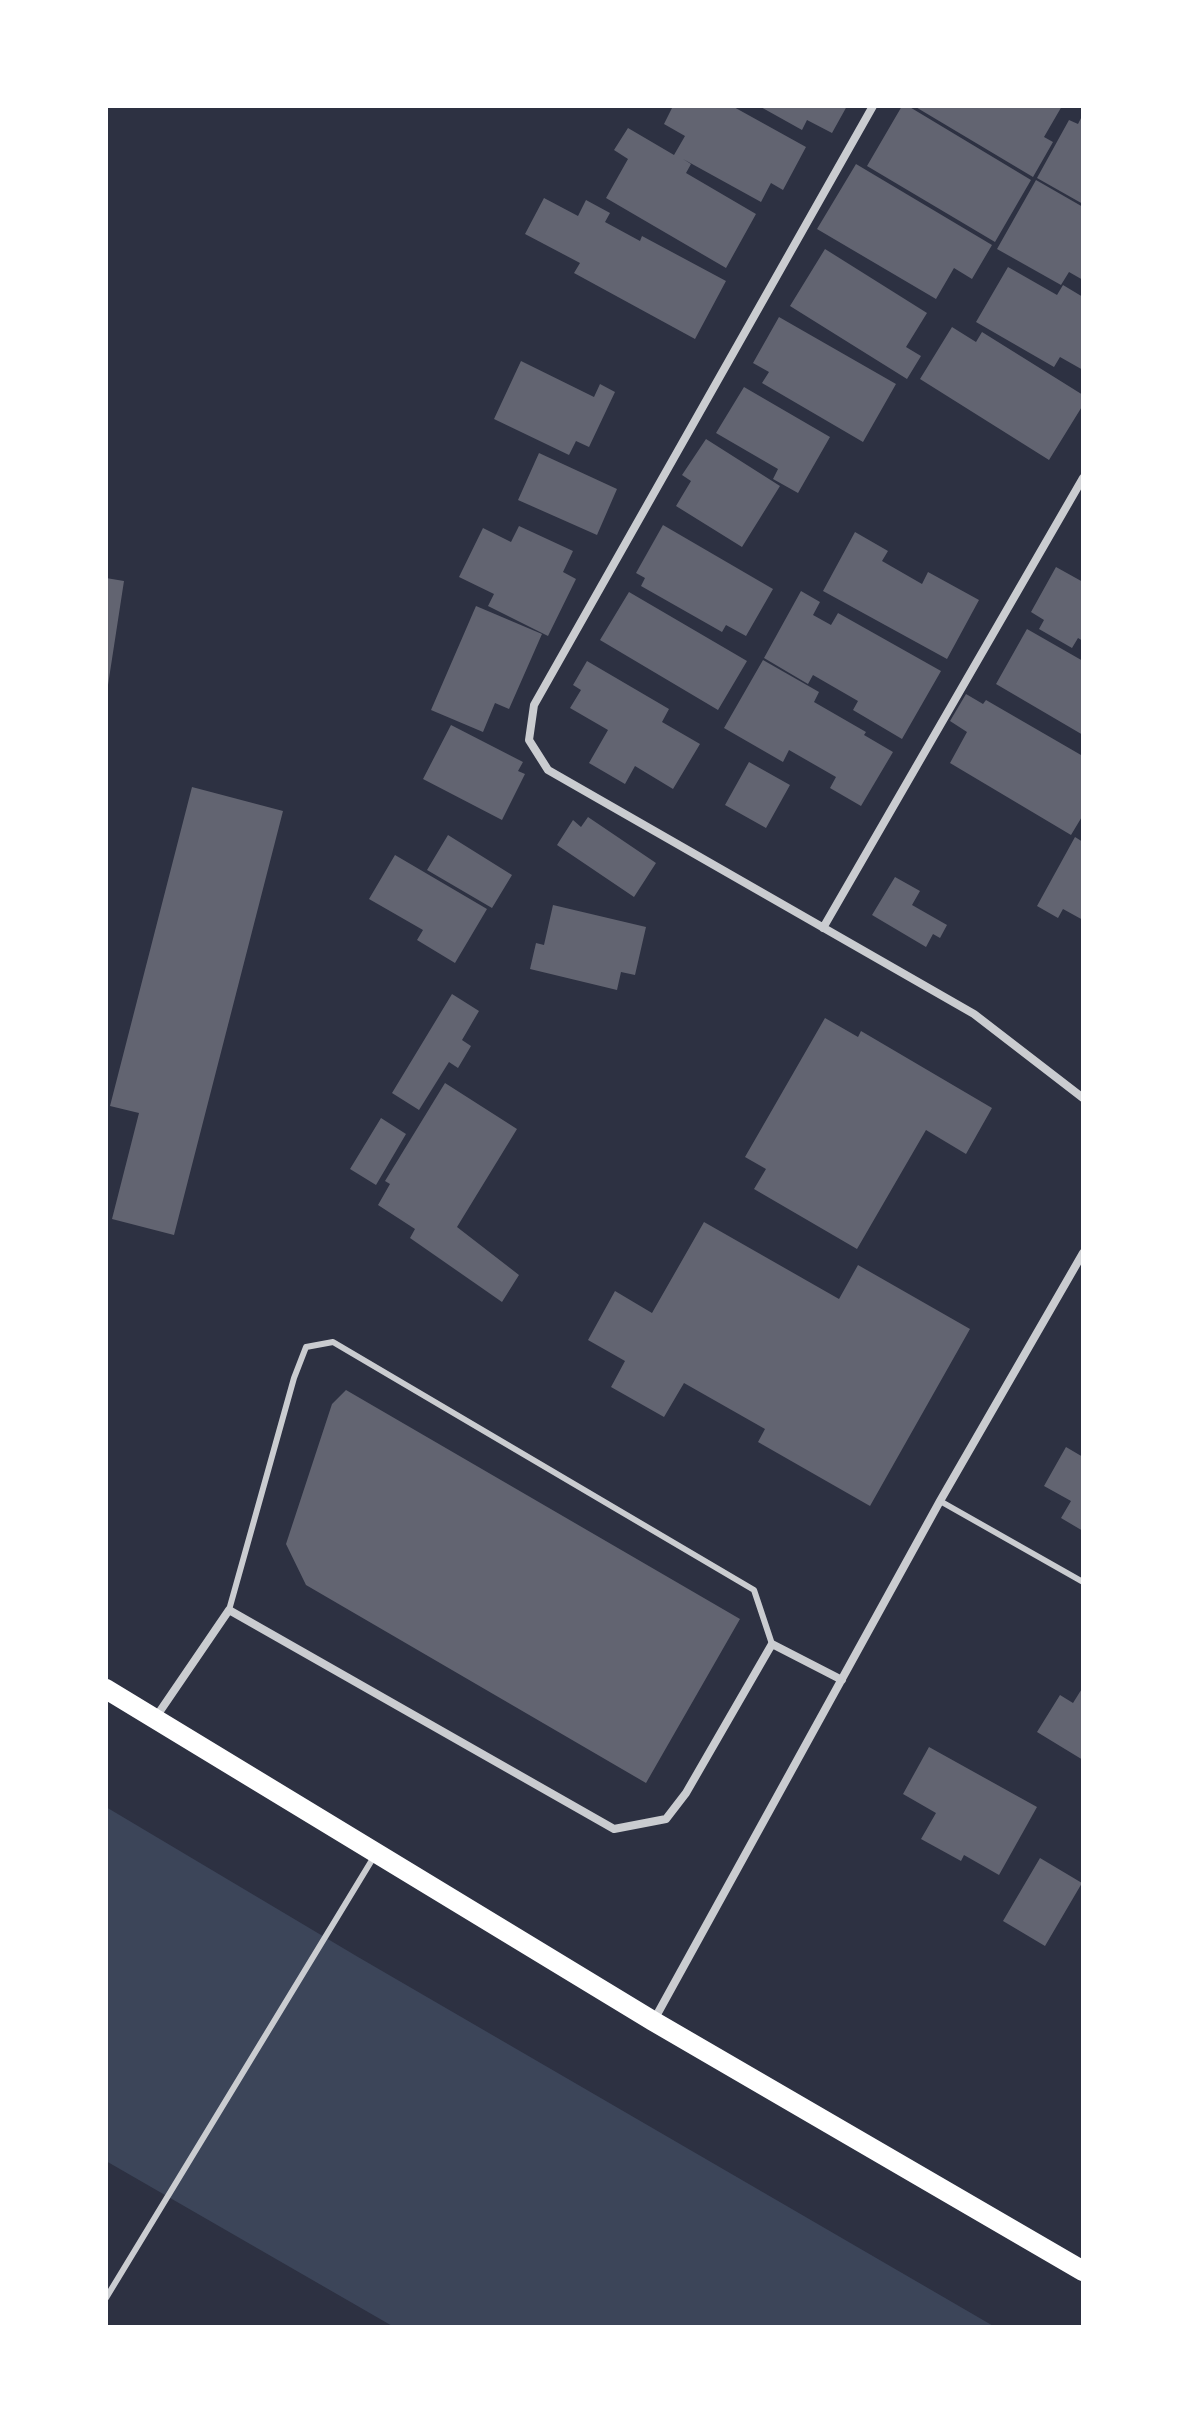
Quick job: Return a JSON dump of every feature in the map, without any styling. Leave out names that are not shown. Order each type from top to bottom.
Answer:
[{"type":"main road","points":[[106,1689],[653,2021],[1083,2271]]},
{"type":"street","points":[[873,106],[534,705],[529,740],[548,770],[974,1014],[1083,1098]]},
{"type":"street","points":[[823,928],[1083,478]]},
{"type":"street","points":[[653,2021],[940,1501],[1083,1253]]},
{"type":"street","points":[[155,1717],[229,1610],[614,1829],[666,1819],[686,1793],[772,1644],[842,1680]]},
{"type":"lane","points":[[229,1610],[294,1378],[306,1347],[333,1342],[754,1590],[772,1644]]},
{"type":"lane","points":[[940,1501],[1083,1582]]},
{"type":"lane","points":[[106,2298],[377,1852]]},
{"type":"shaded area","points":[[106,1807],[995,2327],[394,2327],[106,2161]]},
{"type":"building","points":[[673,106],[732,106],[806,147],[783,190],[771,183],[761,202],[683,159],[691,164],[686,173],[756,214],[726,268],[606,198],[628,159],[614,150],[628,128],[674,155],[685,136],[664,124]]},
{"type":"building","points":[[759,106],[847,106],[832,133],[807,120],[802,130]]},
{"type":"building","points":[[902,106],[908,106],[1031,180],[995,242],[867,166]]},
{"type":"building","points":[[914,106],[1062,106],[1044,137],[1053,142],[1033,177]]},
{"type":"building","points":[[1083,114],[1083,204],[1037,178],[1069,120],[1078,124]]},
{"type":"building","points":[[856,164],[992,245],[972,279],[954,268],[936,299],[817,229]]},
{"type":"building","points":[[1036,180],[1083,207],[1083,280],[1069,272],[1061,285],[997,249]]},
{"type":"building","points":[[544,198],[578,216],[586,200],[610,213],[605,222],[640,241],[642,236],[726,281],[695,339],[574,273],[580,263],[525,234]]},
{"type":"building","points":[[825,249],[927,313],[906,347],[921,356],[907,379],[790,306]]},
{"type":"building","points":[[1008,267],[1057,295],[1063,285],[1083,297],[1083,370],[1060,357],[1054,367],[976,322]]},
{"type":"building","points":[[779,317],[896,384],[863,442],[762,383],[769,372],[753,363]]},
{"type":"building","points":[[952,327],[976,342],[982,332],[1083,395],[1083,405],[1049,460],[920,379]]},
{"type":"building","points":[[521,361],[594,397],[600,384],[615,392],[589,447],[576,441],[569,455],[494,419]]},
{"type":"building","points":[[744,387],[830,437],[798,493],[773,479],[778,469],[716,433]]},
{"type":"building","points":[[706,439],[780,486],[742,547],[676,506],[691,481],[682,475]]},
{"type":"building","points":[[539,453],[617,489],[597,535],[518,500]]},
{"type":"building","points":[[663,525],[773,589],[746,636],[726,625],[722,632],[641,586],[645,578],[636,573]]},
{"type":"building","points":[[519,526],[573,551],[563,572],[576,579],[548,636],[488,606],[494,594],[459,577],[483,528],[511,542]]},
{"type":"building","points":[[855,532],[888,551],[882,561],[922,584],[928,572],[979,600],[947,659],[823,591]]},
{"type":"building","points":[[1056,567],[1083,582],[1083,641],[1078,638],[1072,648],[1039,629],[1044,620],[1031,612]]},
{"type":"building","points":[[106,578],[124,581],[108,685],[106,684]]},
{"type":"building","points":[[801,591],[820,602],[813,615],[831,625],[838,613],[941,671],[902,739],[853,710],[858,701],[813,675],[808,684],[764,658]]},
{"type":"building","points":[[629,592],[747,661],[718,710],[600,640]]},
{"type":"building","points":[[476,606],[542,634],[509,709],[495,703],[483,732],[431,710]]},
{"type":"building","points":[[1027,629],[1083,661],[1083,735],[996,684]]},
{"type":"building","points":[[763,660],[819,692],[814,702],[866,732],[864,735],[893,752],[861,806],[830,788],[836,777],[789,750],[783,762],[724,728]]},
{"type":"building","points":[[587,661],[669,709],[662,722],[700,744],[673,789],[635,766],[625,784],[589,763],[608,730],[570,708],[581,690],[573,685]]},
{"type":"building","points":[[966,694],[983,704],[986,700],[1081,755],[1083,751],[1083,815],[1071,835],[950,763],[967,732],[950,721]]},
{"type":"building","points":[[451,725],[523,762],[518,771],[525,774],[502,820],[423,779]]},
{"type":"building","points":[[749,762],[790,785],[766,828],[725,805]]},
{"type":"building","points":[[192,787],[283,811],[174,1235],[112,1219],[139,1113],[110,1106]]},
{"type":"building","points":[[588,817],[656,863],[634,897],[557,845],[573,820],[581,827]]},
{"type":"building","points":[[448,835],[512,875],[492,908],[427,870]]},
{"type":"building","points":[[1075,837],[1083,842],[1083,920],[1063,909],[1058,918],[1037,906]]},
{"type":"building","points":[[395,855],[487,909],[455,963],[417,940],[423,930],[369,899]]},
{"type":"building","points":[[895,877],[920,891],[912,905],[947,925],[940,938],[933,934],[926,947],[872,915]]},
{"type":"building","points":[[553,905],[646,927],[635,975],[621,972],[617,990],[530,969],[536,943],[544,945]]},
{"type":"building","points":[[452,994],[479,1011],[462,1040],[471,1046],[458,1068],[449,1062],[419,1110],[392,1093]]},
{"type":"building","points":[[825,1018],[858,1037],[861,1031],[992,1108],[966,1154],[926,1130],[857,1249],[754,1189],[766,1169],[745,1157]]},
{"type":"building","points":[[445,1083],[517,1129],[457,1227],[519,1275],[502,1302],[410,1238],[415,1229],[378,1205],[390,1184],[385,1181]]},
{"type":"building","points":[[381,1118],[406,1134],[376,1185],[350,1169]]},
{"type":"building","points":[[704,1222],[839,1299],[858,1265],[970,1329],[870,1506],[758,1442],[765,1429],[684,1383],[664,1417],[611,1387],[625,1361],[588,1340],[615,1291],[652,1313]]},
{"type":"building","points":[[346,1390],[740,1619],[646,1783],[306,1585],[286,1544],[332,1404]]},
{"type":"building","points":[[1066,1447],[1083,1457],[1083,1531],[1061,1518],[1071,1501],[1044,1486]]},
{"type":"building","points":[[1083,1687],[1083,1760],[1037,1732],[1060,1695],[1073,1703]]},
{"type":"building","points":[[929,1747],[1037,1807],[999,1875],[964,1855],[961,1861],[921,1839],[936,1813],[903,1794]]},
{"type":"building","points":[[1040,1858],[1082,1883],[1045,1946],[1003,1921]]}]
